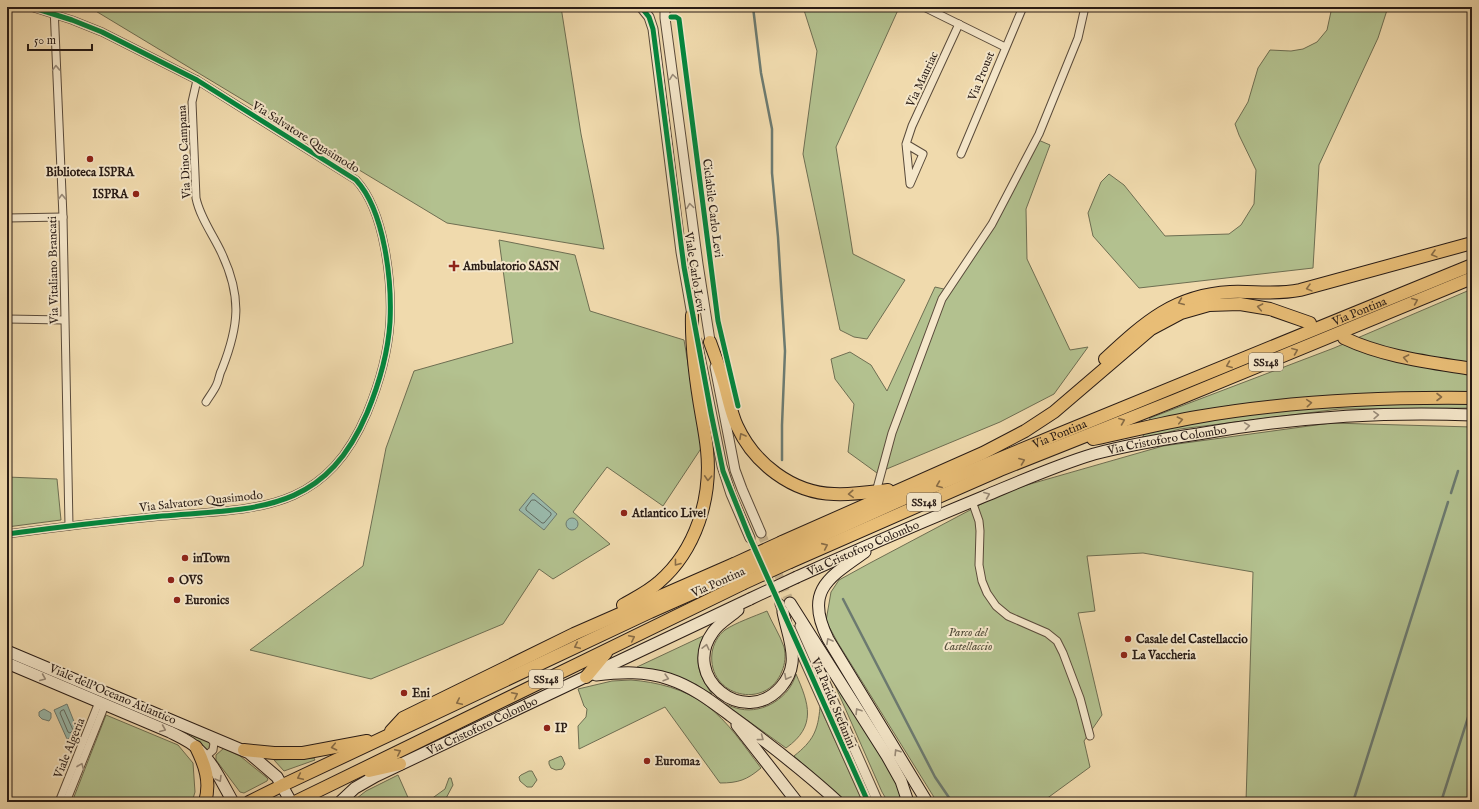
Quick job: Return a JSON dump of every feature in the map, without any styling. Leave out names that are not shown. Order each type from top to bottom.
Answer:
[{"type":"main road","points":[[1054,412],[1082,381],[1129,336],[1156,315],[1182,301],[1207,295],[1225,293],[1269,293],[1295,291],[1472,243]]},
{"type":"main road","name":"Via Pontina","points":[[786,552],[903,499],[1472,265]]},
{"type":"main road","name":"Via Pontina","points":[[1060,446],[1472,278]]},
{"type":"main road","name":"Via Cristoforo Colombo","points":[[295,802],[617,645],[738,574],[786,552],[904,488],[1013,438],[1054,412],[1151,329],[1169,319],[1187,311],[1218,304],[1247,304],[1277,311],[1310,323]]},
{"type":"main road","points":[[574,634],[587,624],[632,600],[660,581],[674,567],[685,552],[699,521],[707,489],[708,460],[692,349],[692,314]]},
{"type":"main road","points":[[1344,338],[1364,347],[1389,354],[1472,369]]},
{"type":"main road","points":[[710,342],[736,425],[757,457],[768,467],[786,480],[816,492],[841,494],[876,492],[904,488]]},
{"type":"main road","points":[[1060,446],[1181,420],[1246,410],[1354,399],[1472,398]]},
{"type":"main road","name":"Via Cristoforo Colombo","points":[[340,802],[358,786],[400,764],[797,577],[888,536],[1077,460],[1117,448],[1175,437],[1276,422],[1318,418],[1399,414],[1472,415]]},
{"type":"main road","name":"Via Cristoforo Colombo","points":[[386,737],[403,718],[574,634],[738,574],[786,552],[1060,446]]},
{"type":"main road","points":[[888,536],[842,567],[827,582],[821,594],[819,615],[828,639],[927,802]]},
{"type":"main road","name":"Via Pontina","points":[[650,612],[738,574]]},
{"type":"main road","points":[[750,599],[741,608],[717,626],[708,639],[706,647],[704,664],[708,678],[718,690],[731,699],[750,702],[764,699],[775,693],[786,679],[791,670],[793,657],[785,605]]},
{"type":"main road","points":[[785,605],[887,756],[901,781],[908,802]]},
{"type":"main road","name":"Via Cristoforo Colombo","points":[[249,802],[650,612]]},
{"type":"main road","points":[[586,676],[605,653],[617,645]]},
{"type":"main road","name":"Viale dell'Oceano Atlantico","points":[[7,651],[244,750],[256,757],[277,777],[283,785],[291,802]]},
{"type":"main road","name":"Viale dell'Oceano Atlantico","points":[[7,663],[170,732],[196,747],[205,757],[233,802]]},
{"type":"main road","points":[[586,676],[626,672],[649,674],[667,678],[701,694],[794,764],[838,802]]},
{"type":"main road","points":[[730,715],[798,802]]},
{"type":"main road","points":[[244,750],[274,753],[306,753],[386,737]]},
{"type":"main road","points":[[196,747],[207,773],[208,787],[205,802]]},
{"type":"main road","points":[[350,775],[400,764]]},
{"type":"street","name":"Via Salvatore Quasimodo","points":[[7,534],[69,526],[248,508],[278,501],[298,494],[319,481],[333,468],[346,452],[360,428],[382,373],[388,344],[389,330],[389,285],[380,229],[373,206],[364,190],[356,180],[197,80],[110,36],[54,11],[31,7]]},
{"type":"street","name":"Viale Carlo Levi","points":[[641,7],[649,16],[653,29],[680,244],[692,314],[722,466],[731,494],[750,538]]},
{"type":"street","name":"Viale Carlo Levi","points":[[665,7],[665,18],[696,248],[720,398],[735,470],[761,533]]},
{"type":"street","points":[[924,7],[1005,47]]},
{"type":"street","name":"Via Proust","points":[[961,154],[1023,7]]},
{"type":"street","points":[[876,492],[892,433],[942,299],[992,224],[1039,134],[1078,38],[1085,7]]},
{"type":"street","name":"Via Vitaliano Brancati","points":[[54,11],[63,217],[69,526]]},
{"type":"street","name":"Via Mauriac","points":[[906,144],[924,154],[910,184],[906,144],[912,126],[960,24]]},
{"type":"street","name":"Via Dino Campana","points":[[197,80],[192,102],[196,198],[200,211],[228,268],[234,289],[236,308],[232,341],[216,386],[206,402]]},
{"type":"street","points":[[7,218],[63,217]]},
{"type":"street","points":[[7,319],[64,320]]},
{"type":"street","points":[[972,501],[980,524],[979,565],[982,581],[987,593],[1004,614],[1019,622],[1047,633],[1057,641],[1080,698],[1090,736]]},
{"type":"street","name":"Via Paride Stefanini","points":[[785,605],[842,721],[878,802]]},
{"type":"street","name":"Via Paride Stefanini","points":[[785,605],[833,725],[868,802]]},
{"type":"street","name":"Viale Algeria","points":[[66,802],[68,789],[102,703]]},
{"type":"street","points":[[205,757],[214,748],[213,741],[210,736]]},
{"type":"street","name":"Viale Algeria","points":[[59,802],[68,789]]},
{"type":"green space","points":[[89,7],[561,7],[581,134],[604,249],[447,223]]},
{"type":"green space","points":[[803,7],[893,7],[898,10],[836,147],[853,254],[905,280],[867,339],[854,337],[840,330],[803,154],[817,51]]},
{"type":"green space","points":[[1332,7],[1388,7],[1378,38],[1319,165],[1313,268],[1139,288],[1093,236],[1088,213],[1101,182],[1109,174],[1124,185],[1165,236],[1229,234],[1241,225],[1254,204],[1256,170],[1235,124],[1248,102],[1258,68],[1270,50],[1291,51],[1303,49],[1317,42],[1327,30]]},
{"type":"green space","points":[[1036,139],[1050,145],[1026,209],[1027,259],[1070,350],[1088,347],[1054,394],[1000,422],[877,473],[848,452],[854,404],[835,379],[831,359],[850,352],[871,365],[887,391],[935,287],[948,290],[978,244]]},
{"type":"green space","points":[[499,240],[575,255],[590,311],[684,340],[702,447],[663,506],[607,467],[573,512],[610,544],[553,579],[539,569],[503,624],[371,679],[250,650],[363,566],[386,448],[414,371],[513,343]]},
{"type":"green space","points":[[1472,289],[1472,408],[1339,409],[1180,429],[1142,439],[1150,418],[1334,348]]},
{"type":"green space","name":"Parco del Castellaccio","points":[[1331,423],[1472,427],[1472,802],[1246,802],[1253,572],[1143,553],[1087,556],[1095,611],[1078,613],[1102,715],[1084,741],[1090,767],[1042,802],[937,802],[838,643],[826,621],[831,592],[839,580],[1006,491],[1163,446]]},
{"type":"green space","points":[[7,477],[57,479],[61,520],[7,527]]},
{"type":"green space","points":[[767,611],[784,647],[785,656],[783,668],[774,684],[764,691],[752,694],[740,694],[728,689],[719,680],[713,668],[713,647],[722,632],[729,627]]},
{"type":"green space","points":[[703,636],[698,652],[698,666],[703,679],[712,694],[676,678],[637,667]]},
{"type":"green space","points":[[796,674],[807,705],[808,714],[802,731],[796,740],[786,748],[725,704],[738,709],[749,710],[767,706],[775,702],[788,690]]},
{"type":"green space","points":[[830,674],[899,786],[904,802],[888,802],[882,792]]},
{"type":"green space","points":[[631,680],[651,682],[670,687],[698,699],[714,711],[729,726],[761,768],[742,780],[720,783],[665,707],[579,749],[578,726],[586,717],[587,709],[584,706],[578,689],[612,681]]},
{"type":"green space","points":[[820,707],[863,802],[846,802],[794,756],[806,745],[813,735],[818,723]]},
{"type":"green space","points":[[106,715],[178,745],[193,763],[195,792],[192,802],[72,802]]},
{"type":"green space","points":[[178,728],[210,742],[209,748],[207,750]]},
{"type":"green space","points":[[224,748],[240,756],[266,777],[268,779],[267,781],[244,793],[240,792],[216,760],[216,755]]},
{"type":"green space","points":[[561,756],[565,764],[562,769],[556,770],[551,768],[549,761]]},
{"type":"green space","points":[[314,758],[315,760],[284,771],[274,760]]},
{"type":"green space","points":[[529,771],[532,771],[537,780],[532,787],[527,787],[520,781],[519,777]]},
{"type":"green space","points":[[398,775],[410,802],[352,802],[366,791]]},
{"type":"green space","points":[[449,778],[451,778],[453,785],[444,802],[427,802],[445,789]]},
{"type":"water","points":[[533,493],[557,514],[544,530],[519,510]]},
{"type":"water","points":[[570,518],[574,518],[578,524],[574,530],[570,530],[566,526],[566,522]]},
{"type":"water","points":[[67,704],[79,734],[67,739],[54,710]]},
{"type":"water","points":[[44,709],[51,713],[51,718],[49,721],[42,719],[39,716],[39,712]]},
{"type":"waterway","points":[[753,7],[761,73],[772,129],[772,173],[778,237],[785,351],[782,460]]},
{"type":"waterway","points":[[1451,493],[1458,471]]},
{"type":"waterway","points":[[1353,802],[1448,502]]},
{"type":"waterway","points":[[843,599],[935,777],[952,802]]},
{"type":"waterway","points":[[1441,802],[1472,705]]},
{"type":"tunnel","points":[[761,533],[789,600]]},
{"type":"tunnel","points":[[750,538],[780,604]]},
{"type":"cycle path","points":[[7,534],[104,522],[257,507],[284,499],[308,488],[330,471],[350,446],[367,413],[382,369],[390,322],[390,287],[385,248],[374,210],[366,193],[356,180],[197,80],[102,32],[72,20],[31,7]]},
{"type":"cycle path","points":[[641,7],[649,17],[653,29],[684,267],[723,471],[749,536],[868,802]]},
{"type":"cycle path","name":"Ciclabile Carlo Levi","points":[[671,17],[676,17],[679,19],[718,321],[738,406]]},
{"type":"place","name":"Biblioteca ISPRA","points":[[90,159]]},
{"type":"place","name":"ISPRA","points":[[136,194]]},
{"type":"place","name":"Ambulatorio SASN","points":[[454,266]]},
{"type":"place","name":"Atlantico Live!","points":[[624,513]]},
{"type":"place","name":"inTown","points":[[185,558]]},
{"type":"place","name":"OVS","points":[[171,580]]},
{"type":"place","name":"Euronics","points":[[177,600]]},
{"type":"place","name":"Casale del Castellaccio","points":[[1128,639]]},
{"type":"place","name":"La Vaccheria","points":[[1124,655]]},
{"type":"place","name":"Eni","points":[[404,693]]},
{"type":"place","name":"IP","points":[[547,728]]},
{"type":"place","name":"Euroma2","points":[[647,761]]}]
